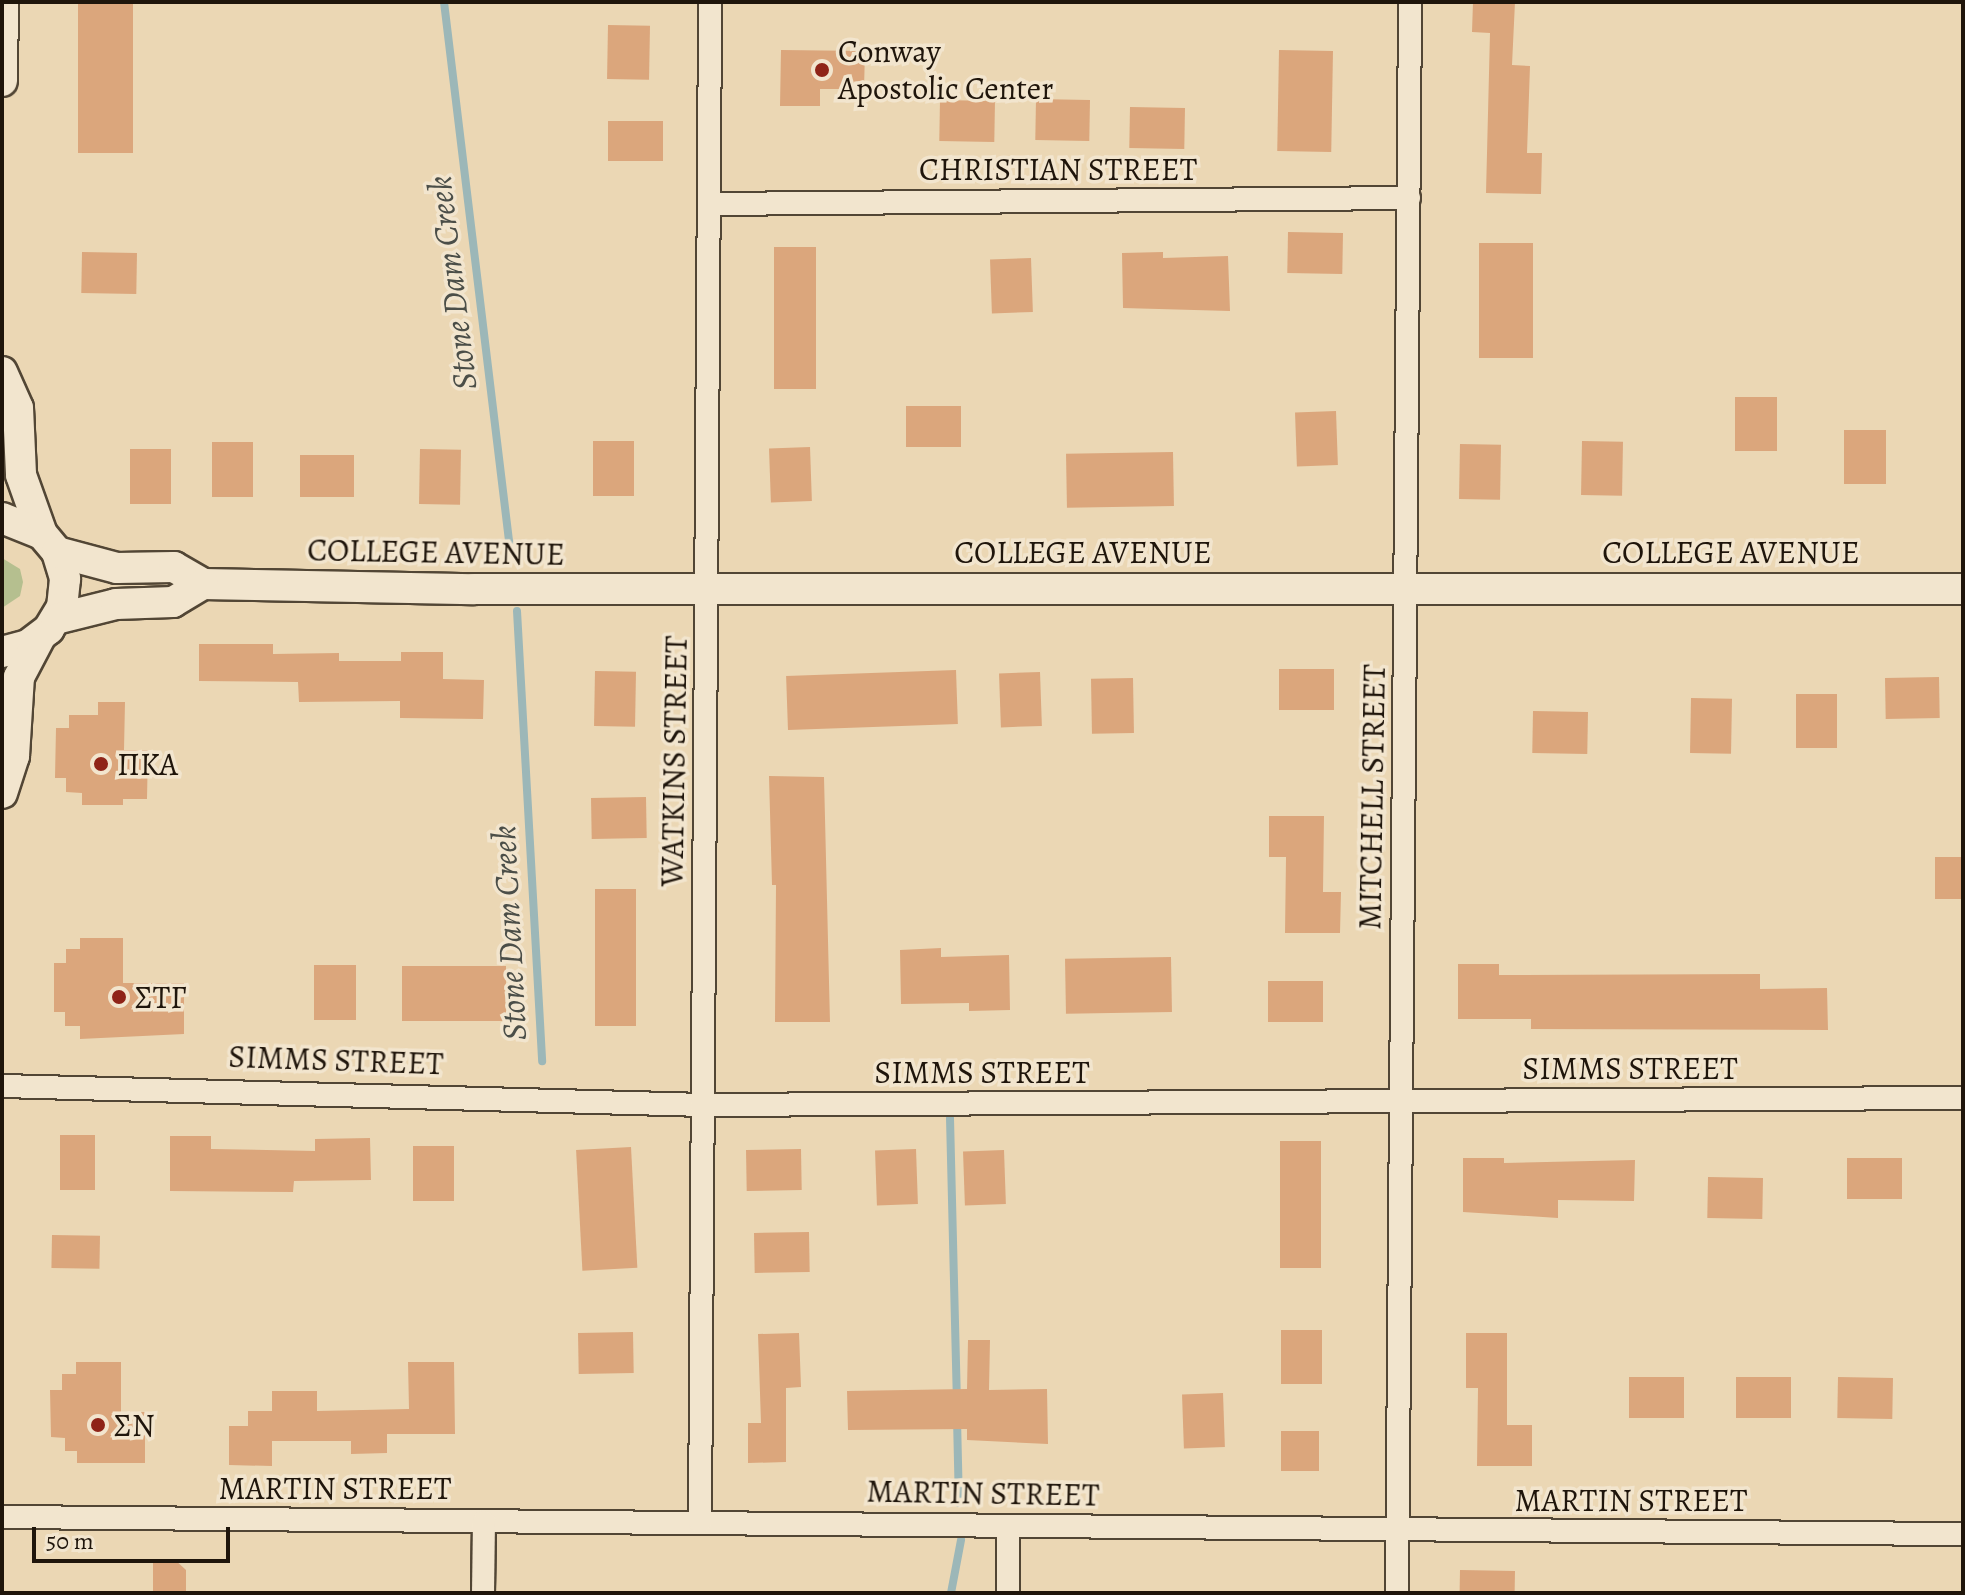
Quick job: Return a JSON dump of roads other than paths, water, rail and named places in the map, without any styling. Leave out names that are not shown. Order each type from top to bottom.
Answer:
[{"type":"street","points":[[2,81],[3,2]]},
{"type":"street","name":"WATKINS STREET","points":[[700,1522],[710,2]]},
{"type":"street","name":"MITCHELL STREET","points":[[1397,1593],[1410,2]]},
{"type":"street","name":"CHRISTIAN STREET","points":[[709,204],[1409,198]]},
{"type":"street","points":[[2,372],[18,408],[21,475],[65,579],[48,628],[19,677],[14,756],[2,793]]},
{"type":"street","name":"COLLEGE AVENUE","points":[[2,518],[49,543],[117,568],[174,567],[203,584],[707,591],[1406,586],[1963,589]]},
{"type":"street","name":"COLLEGE AVENUE","points":[[2,652],[48,628],[116,604],[173,602],[203,584]]},
{"type":"street","name":"SIMMS STREET","points":[[2,1086],[702,1105],[1963,1098]]},
{"type":"street","name":"MARTIN STREET","points":[[2,1517],[1963,1534]]},
{"type":"street","points":[[483,1593],[484,1522]]},
{"type":"street","points":[[1008,1526],[1008,1593]]},
{"type":"waterway","name":"Stone Dam Creek","points":[[444,2],[511,557]]},
{"type":"waterway","name":"Stone Dam Creek","points":[[517,611],[542,1061]]},
{"type":"waterway","name":"Stone Dam Creek","points":[[950,1118],[957,1397]]},
{"type":"waterway","name":"Stone Dam Creek","points":[[957,1418],[959,1503]]},
{"type":"waterway","name":"Stone Dam Creek","points":[[951,1593],[961,1540]]},
{"type":"place","name":"Conway Apostolic Center","points":[[822,70]]},
{"type":"place","name":"ΠΚΑ","points":[[101,764]]},
{"type":"place","name":"ΣΤΓ","points":[[119,997]]},
{"type":"place","name":"ΣΝ","points":[[98,1425]]}]
